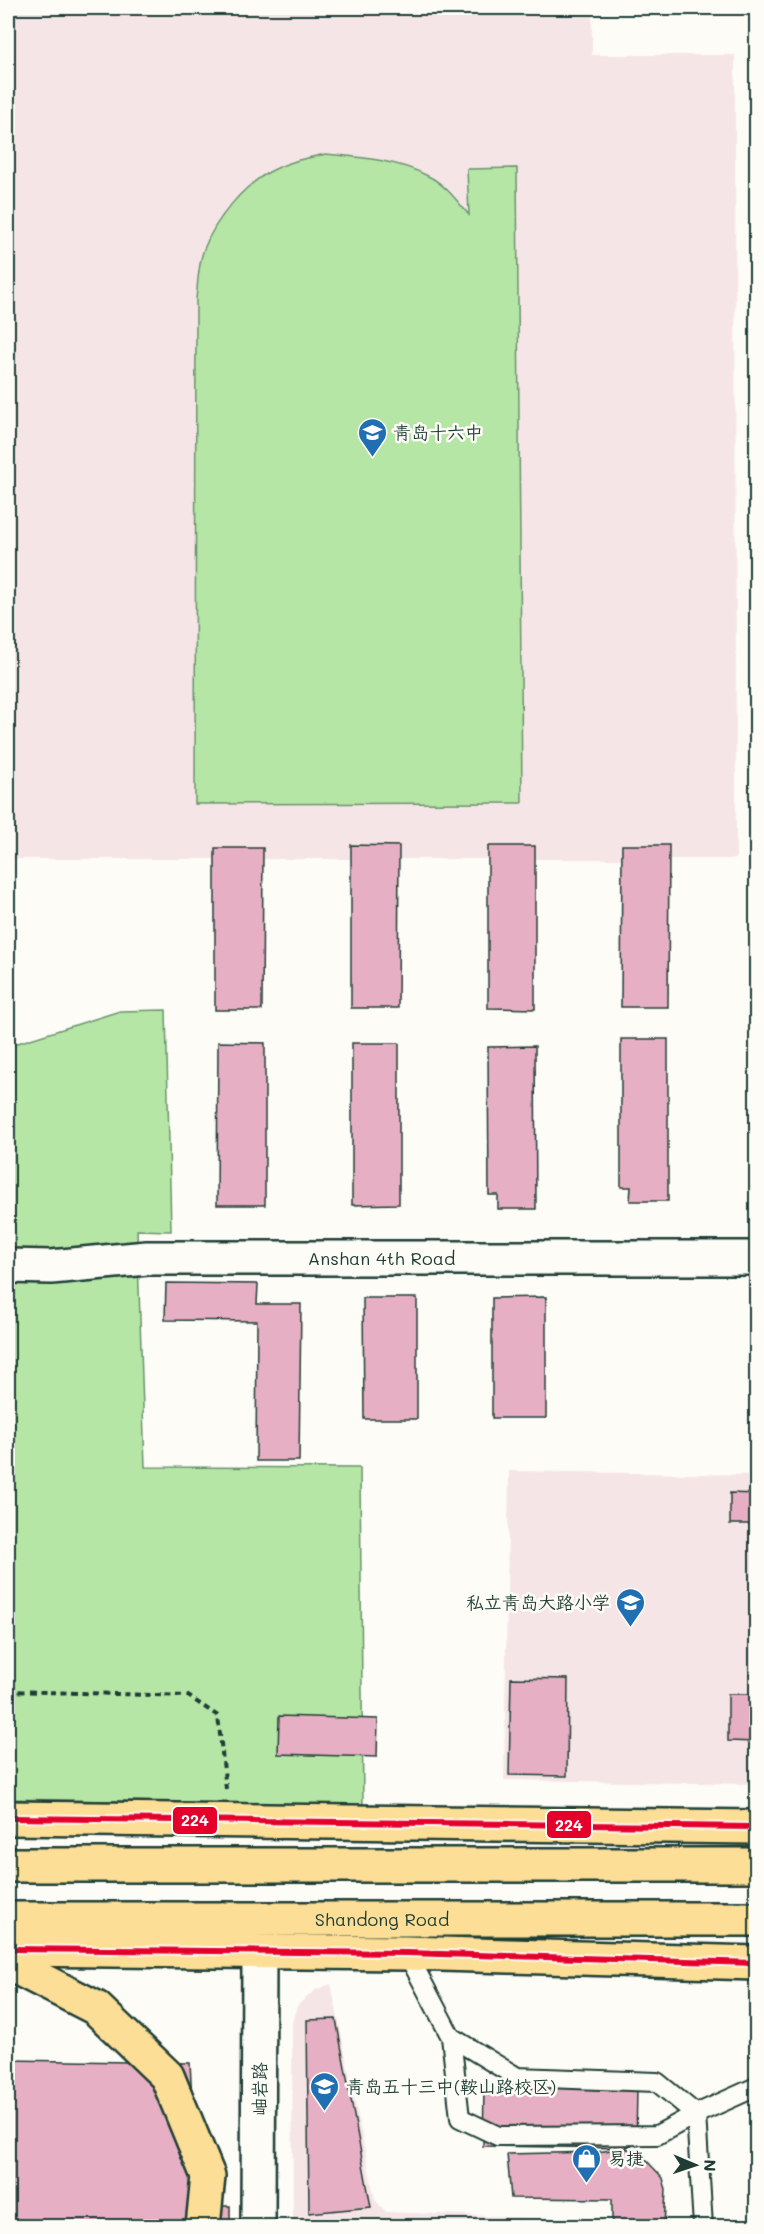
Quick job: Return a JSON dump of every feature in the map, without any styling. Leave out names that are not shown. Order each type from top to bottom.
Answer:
[{"type":"main road","points":[[8,1818],[756,1827]]},
{"type":"main road","points":[[8,1865],[756,1865]]},
{"type":"main road","name":"Shandong Road","points":[[8,1918],[756,1919]]},
{"type":"main road","name":"Shandong Road","points":[[8,1949],[407,1953],[756,1963]]},
{"type":"main road","points":[[8,1963],[96,2008],[167,2076],[208,2176],[203,2226]]},
{"type":"street","name":"Anshan 4th Road","points":[[8,1266],[51,1267],[147,1258],[756,1258]]},
{"type":"street","name":"岫岩路","points":[[258,2226],[259,1952]]},
{"type":"lane","points":[[407,1953],[451,2037],[459,2118],[498,2136],[657,2135],[756,2086]]},
{"type":"lane","points":[[451,2037],[517,2077],[657,2082],[696,2114],[703,2226]]},
{"type":"path","points":[[8,1691],[188,1696],[218,1716],[229,1821]]},
{"type":"shaded area","name":"青岛十六中","points":[[8,8],[592,8],[592,55],[735,55],[736,859],[8,859]]},
{"type":"shaded area","name":"私立青岛大路小学","points":[[509,1471],[756,1475],[756,1784],[504,1780]]},
{"type":"shaded area","name":"青岛五十三中(鞍山路校区)","points":[[331,1984],[375,2200],[386,2212],[584,2220],[585,2226],[293,2226],[292,2023],[297,2006],[315,1990]]},
{"type":"green space","points":[[326,154],[378,160],[404,166],[428,176],[450,193],[469,215],[467,169],[517,168],[522,803],[195,804],[196,299],[198,274],[204,249],[215,226],[241,194],[273,170],[299,160]]},
{"type":"green space","points":[[166,1010],[171,1231],[137,1230],[145,1467],[360,1468],[363,1806],[8,1799],[8,1046],[120,1011]]},
{"type":"building","points":[[351,845],[399,846],[398,1008],[351,1008]]},
{"type":"building","points":[[622,845],[669,845],[668,1007],[621,1007]]},
{"type":"building","points":[[488,846],[535,846],[535,1009],[488,1008]]},
{"type":"building","points":[[215,848],[263,848],[262,1010],[215,1010]]},
{"type":"building","points":[[621,1039],[668,1039],[668,1201],[630,1201],[631,1187],[621,1187]]},
{"type":"building","points":[[218,1042],[265,1043],[265,1205],[217,1205]]},
{"type":"building","points":[[352,1043],[399,1043],[399,1204],[352,1205]]},
{"type":"building","points":[[535,1046],[536,1209],[498,1209],[498,1195],[489,1195],[488,1047]]},
{"type":"building","points":[[166,1283],[258,1284],[257,1304],[301,1304],[299,1461],[256,1461],[257,1321],[165,1320]]},
{"type":"building","points":[[546,1297],[546,1418],[492,1418],[492,1298]]},
{"type":"building","points":[[363,1298],[417,1298],[417,1419],[364,1419]]},
{"type":"building","points":[[730,1493],[756,1494],[756,1524],[730,1524]]},
{"type":"building","points":[[511,1678],[568,1679],[567,1776],[509,1775]]},
{"type":"building","points":[[728,1694],[756,1694],[756,1742],[728,1741]]},
{"type":"building","points":[[279,1716],[378,1719],[377,1757],[278,1754]]},
{"type":"building","points":[[336,2019],[371,2207],[309,2213],[307,2020]]},
{"type":"building","points":[[8,2060],[190,2063],[198,2206],[230,2206],[230,2226],[8,2226]]},
{"type":"building","points":[[484,2088],[637,2088],[636,2142],[625,2148],[483,2146]]},
{"type":"building","name":"易捷","points":[[625,2148],[634,2151],[646,2160],[663,2178],[666,2190],[664,2226],[612,2226],[612,2199],[511,2198],[507,2154],[597,2152]]},
{"type":"transit line","name":"224","points":[[8,1818],[756,1827]]},
{"type":"transit line","name":"224","points":[[8,1949],[407,1953],[756,1963]]},
{"type":"place","name":"青岛十六中","points":[[372,458]]},
{"type":"place","name":"私立青岛大路小学","points":[[631,1628]]},
{"type":"place","name":"青岛五十三中(鞍山路校区)","points":[[325,2112]]},
{"type":"place","name":"易捷","points":[[587,2184]]}]
